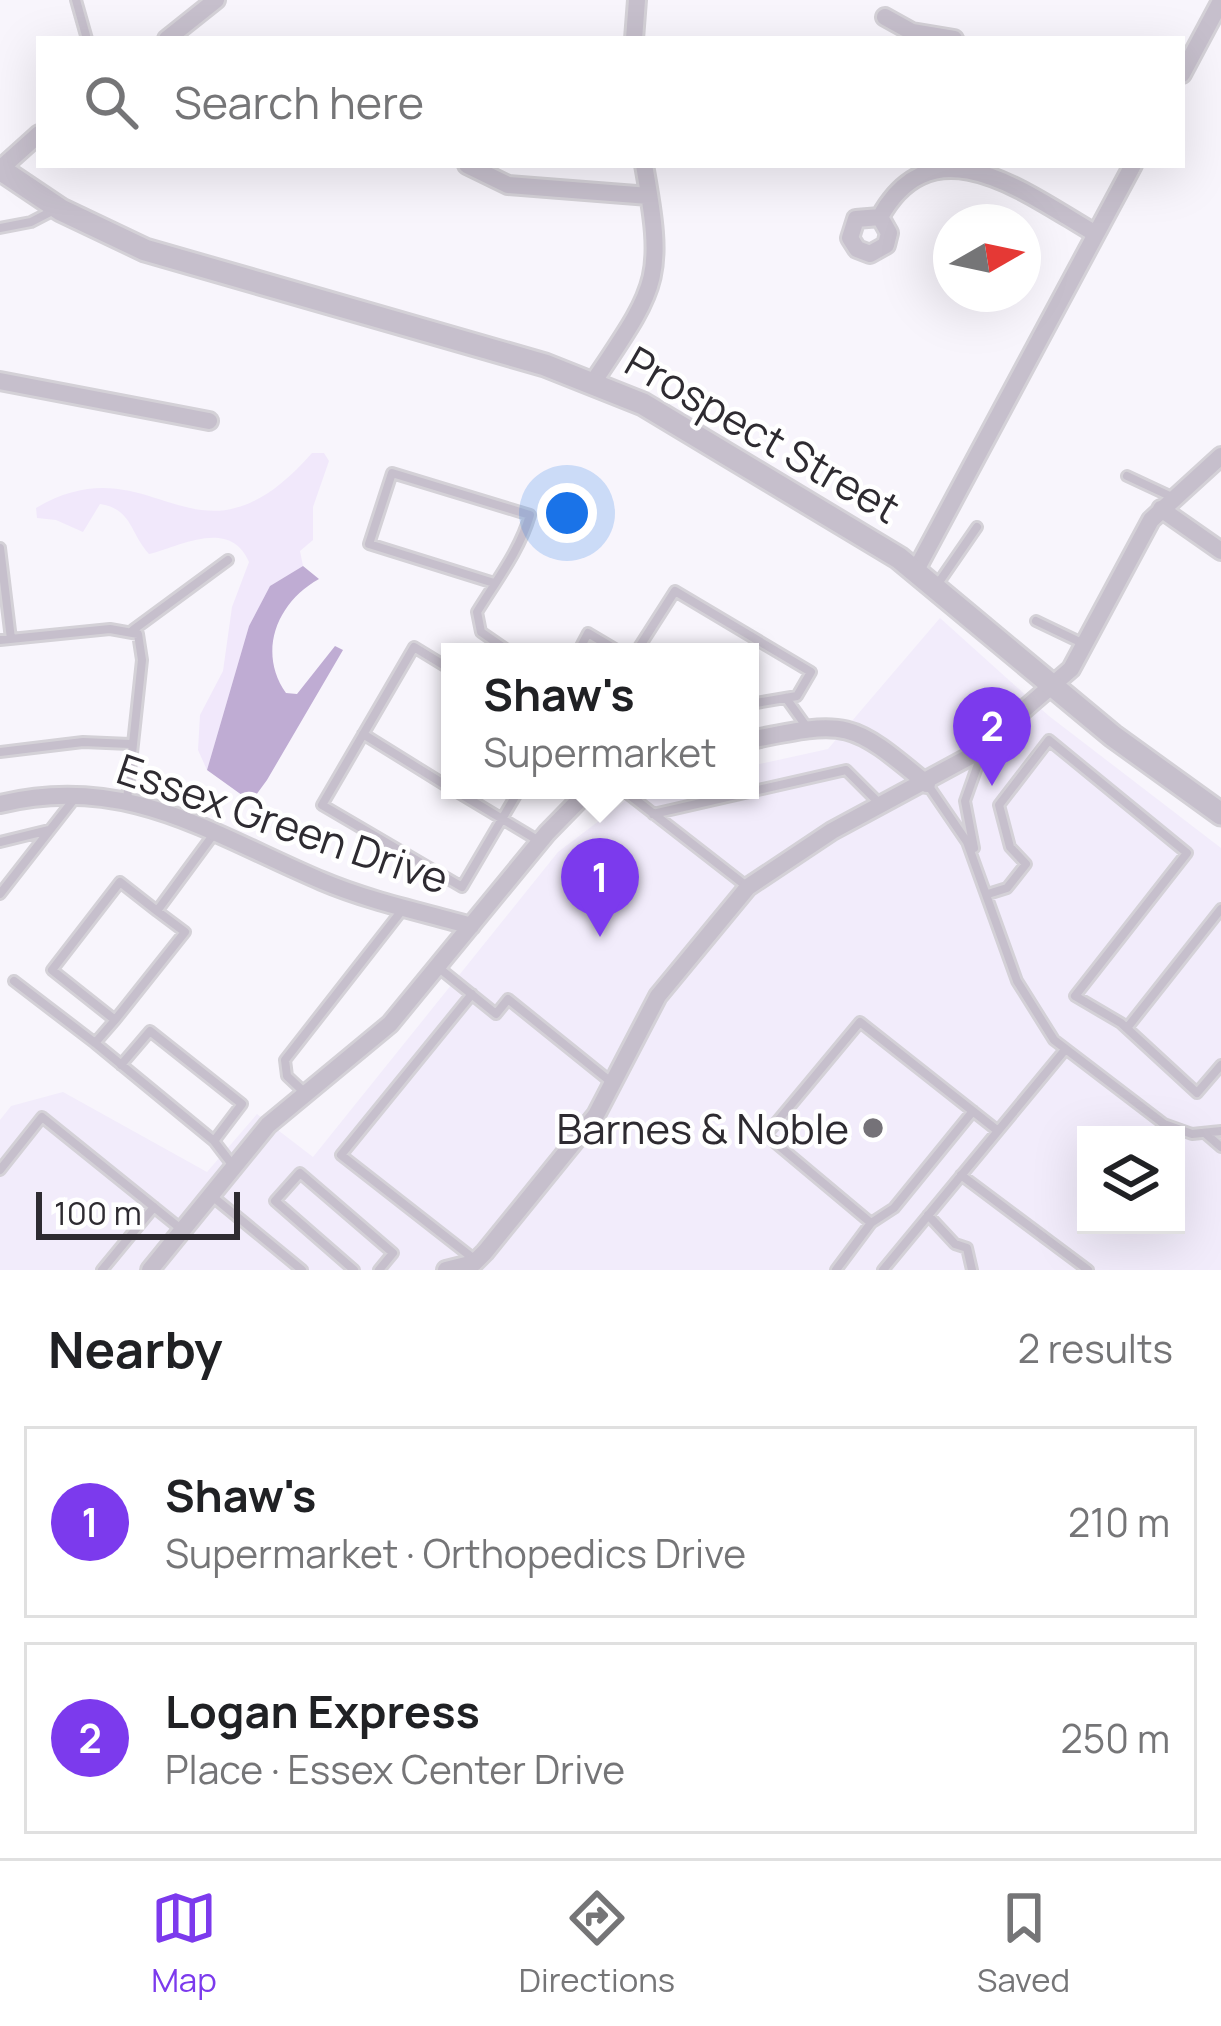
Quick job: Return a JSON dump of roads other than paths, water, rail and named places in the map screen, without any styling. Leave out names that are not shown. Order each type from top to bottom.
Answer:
[{"type":"street","points":[[178,36],[216,0]]},
{"type":"street","points":[[634,36],[637,0]]},
{"type":"street","points":[[1185,68],[1221,1]]},
{"type":"street","points":[[885,16],[912,32],[936,36]]},
{"type":"street","points":[[0,169],[36,137]]},
{"type":"street","points":[[473,168],[508,185],[650,196]]},
{"type":"street","points":[[594,381],[634,321],[654,276],[658,243],[645,168]]},
{"type":"street","points":[[880,217],[900,187],[916,176],[950,168]]},
{"type":"street","points":[[958,168],[1004,181],[1096,234]]},
{"type":"street","points":[[916,570],[1131,168]]},
{"type":"street","name":"Prospect Street","points":[[0,169],[118,240],[594,381],[789,488],[916,570],[1054,687],[1221,814]]},
{"type":"street","points":[[0,381],[208,421]]},
{"type":"street","points":[[446,1270],[476,1261],[596,1115],[658,996],[748,887],[881,805],[927,784],[986,744],[1054,687],[1084,644],[1141,534],[1166,503],[1221,456]]},
{"type":"street","points":[[1166,503],[1221,551]]},
{"type":"street","points":[[759,738],[844,726],[862,732],[927,784]]},
{"type":"street","name":"Essex Green Drive","points":[[0,804],[79,792],[127,801],[217,830],[325,883],[471,926]]},
{"type":"street","points":[[150,1270],[234,1167],[305,1093],[376,1039],[539,842],[580,799]]},
{"type":"lane","points":[[76,0],[86,36]]},
{"type":"lane","points":[[0,228],[31,222],[58,208]]},
{"type":"lane","points":[[494,583],[369,544],[392,473],[530,515],[494,583],[477,612],[477,625],[499,643]]},
{"type":"lane","points":[[1127,476],[1166,503]]},
{"type":"lane","points":[[937,586],[977,526]]},
{"type":"lane","points":[[0,548],[5,640],[133,630],[228,560]]},
{"type":"lane","points":[[643,643],[675,591],[811,672],[797,696],[759,702]]},
{"type":"lane","points":[[1036,621],[1084,644]]},
{"type":"lane","points":[[127,801],[142,660],[133,630]]},
{"type":"lane","points":[[441,664],[414,647],[322,805],[463,887],[514,799]]},
{"type":"lane","points":[[786,698],[808,728]]},
{"type":"lane","points":[[363,734],[441,782]]},
{"type":"lane","points":[[988,894],[1012,882],[1027,864],[1010,847],[999,805],[1049,740],[1187,854],[1075,995],[1127,1028],[1197,1093],[1221,1064]]},
{"type":"lane","points":[[0,752],[83,742],[130,744]]},
{"type":"lane","points":[[978,867],[965,801],[986,744]]},
{"type":"lane","points":[[759,790],[847,770],[881,805]]},
{"type":"lane","points":[[927,784],[952,817],[978,867],[1023,994],[1064,1051],[1164,1124],[1206,1134],[1221,1131]]},
{"type":"lane","points":[[0,894],[79,792]]},
{"type":"lane","points":[[468,799],[539,842]]},
{"type":"lane","points":[[634,799],[748,887]]},
{"type":"lane","points":[[653,814],[719,799]]},
{"type":"lane","points":[[0,842],[50,830]]},
{"type":"lane","points":[[157,911],[217,830]]},
{"type":"lane","points":[[95,1043],[116,1020],[185,932],[120,882],[52,970],[116,1020]]},
{"type":"lane","points":[[305,1093],[286,1076],[285,1060],[404,907]]},
{"type":"lane","points":[[1127,1028],[1221,909]]},
{"type":"lane","points":[[437,967],[496,1014],[508,999],[614,1085]]},
{"type":"lane","points":[[14,981],[214,1141],[234,1167]]},
{"type":"lane","points":[[472,994],[340,1155],[476,1261]]},
{"type":"lane","points":[[871,1223],[766,1135],[860,1022],[998,1131]]},
{"type":"lane","points":[[122,1064],[151,1031],[242,1104],[214,1141]]},
{"type":"lane","points":[[883,1270],[1064,1051]]},
{"type":"lane","points":[[836,1270],[871,1223],[894,1208],[973,1111]]},
{"type":"lane","points":[[0,1170],[42,1117],[183,1230]]},
{"type":"lane","points":[[1206,1134],[1221,1147]]},
{"type":"lane","points":[[355,1270],[274,1202],[300,1173],[393,1253],[379,1270]]},
{"type":"lane","points":[[962,1175],[1088,1270]]},
{"type":"lane","points":[[211,1195],[302,1270]]},
{"type":"lane","points":[[102,1270],[154,1207]]},
{"type":"lane","points":[[928,1215],[955,1244],[967,1248],[973,1270]]},
{"type":"place","name":"Logan Express","points":[[992,786]]},
{"type":"place","name":"Shaw's","points":[[600,937]]},
{"type":"place","name":"Barnes & Noble","points":[[873,1128]]}]
